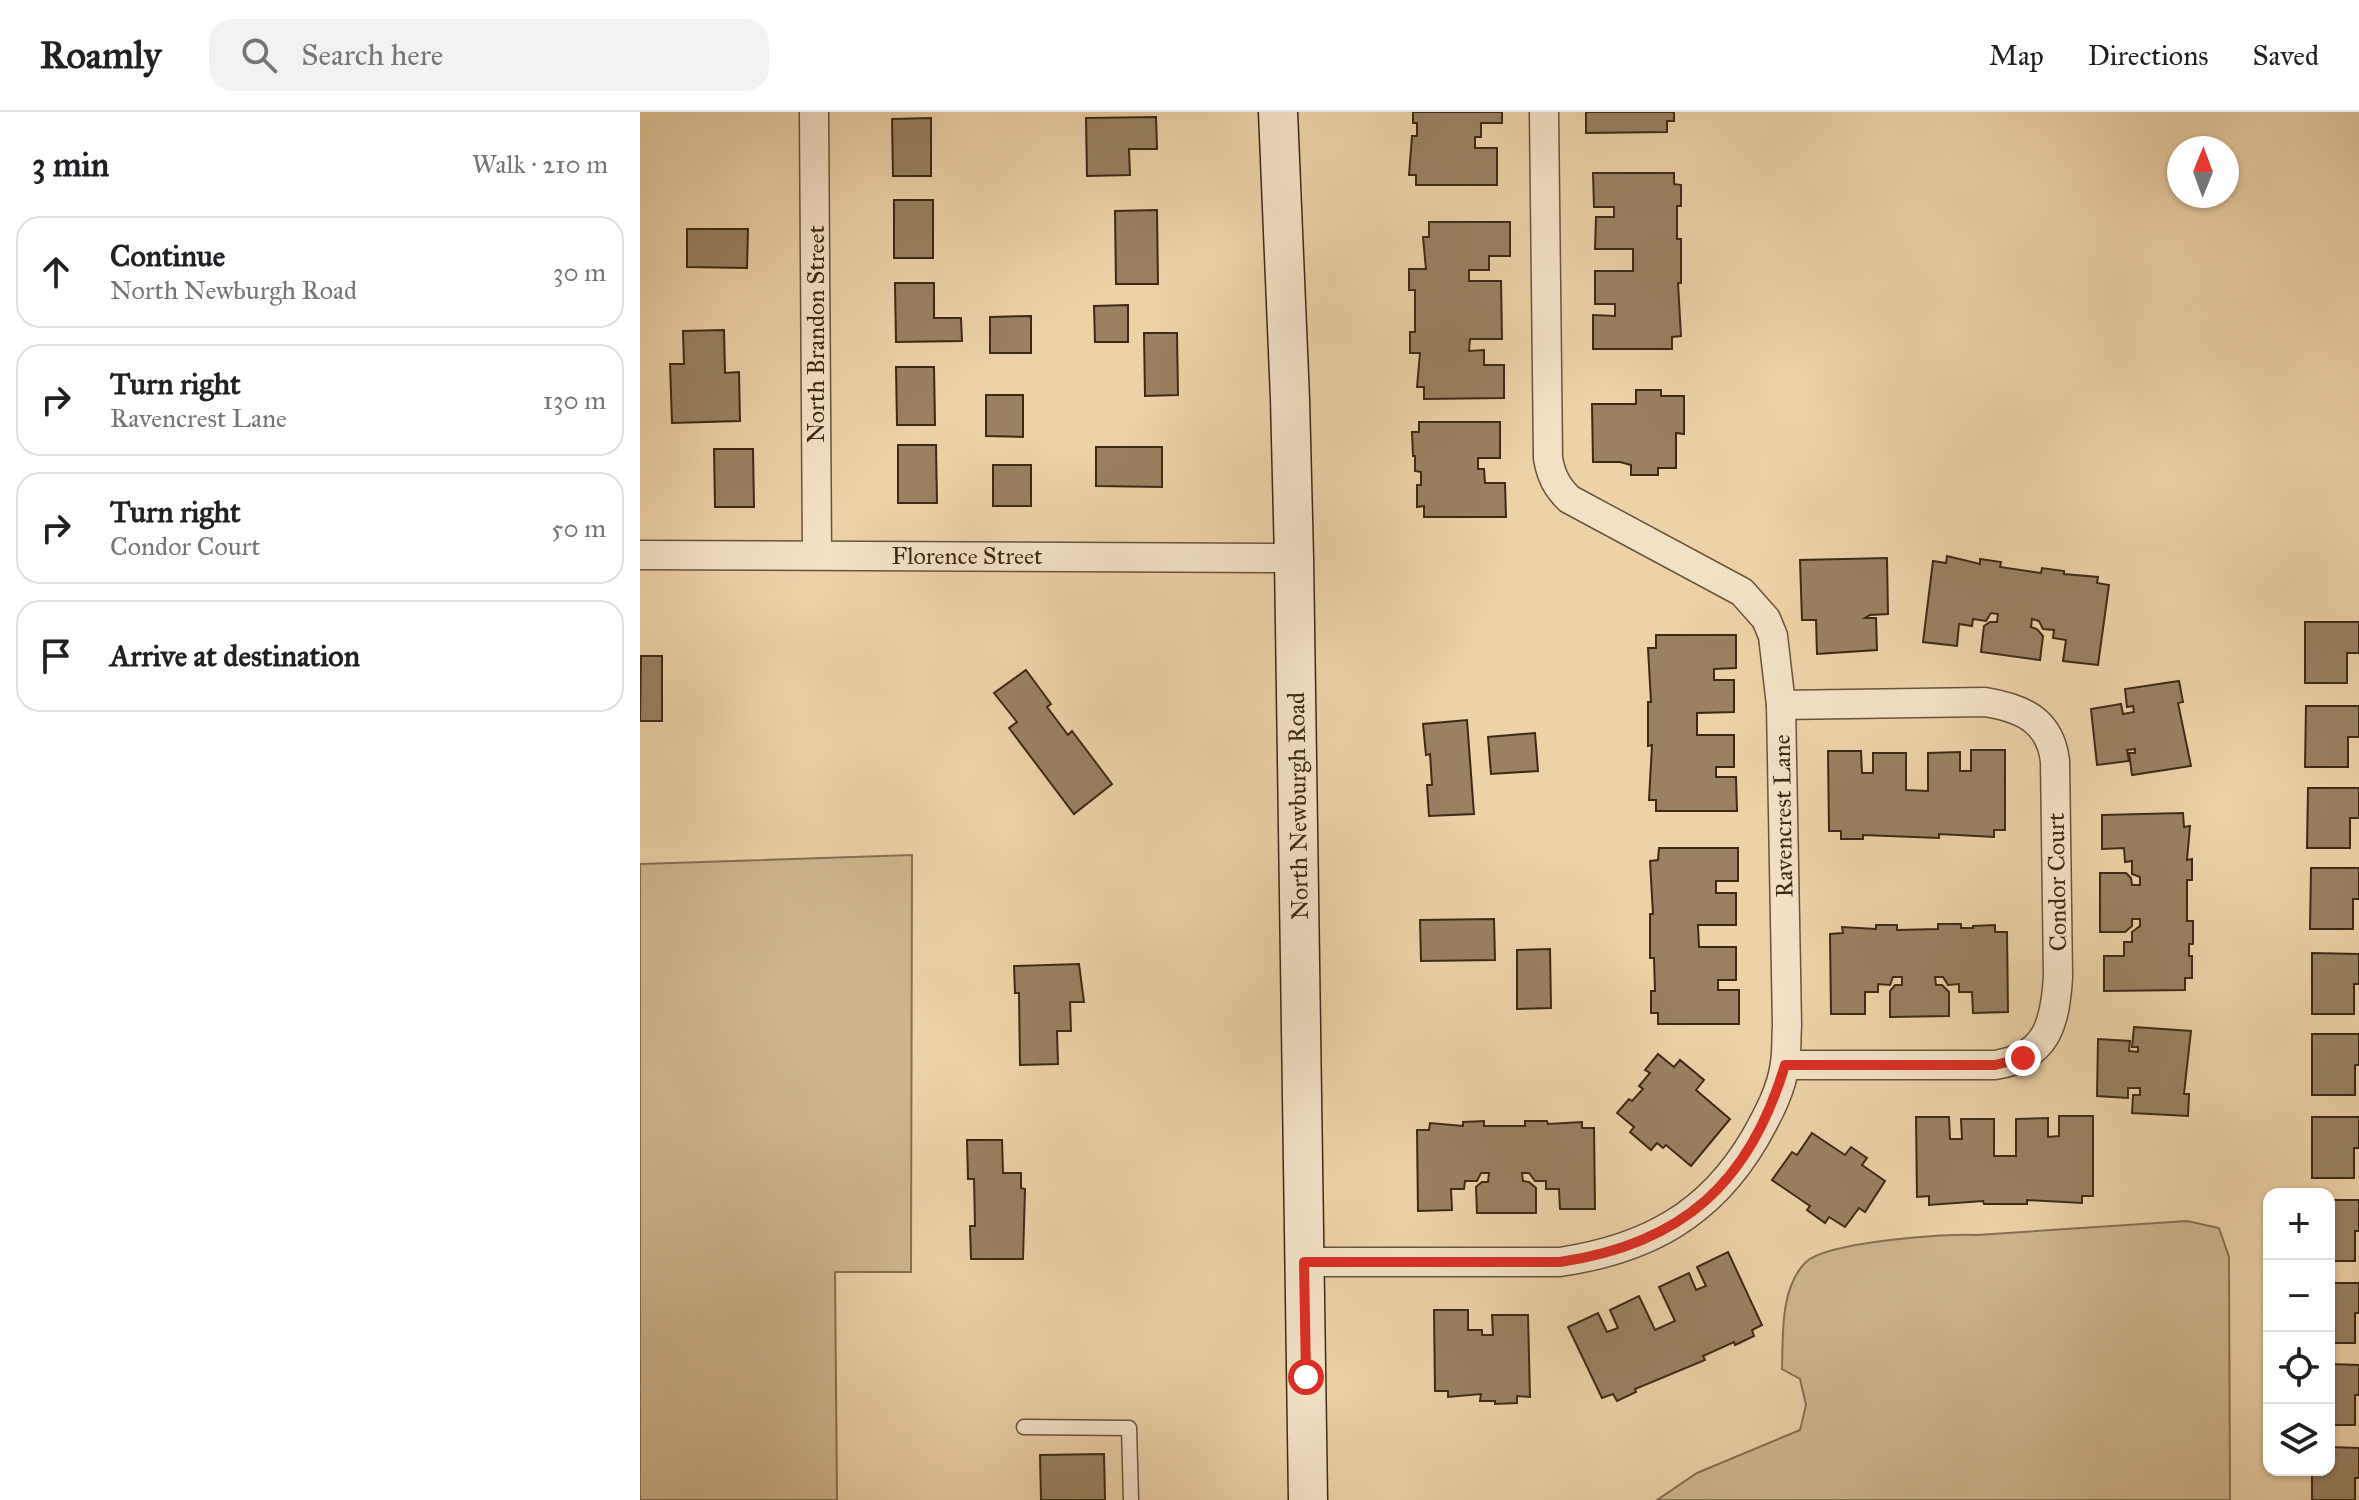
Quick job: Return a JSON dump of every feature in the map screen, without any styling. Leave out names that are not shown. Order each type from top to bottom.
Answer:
[{"type":"main road","name":"North Newburgh Road","points":[[1278,112],[1294,558],[1308,1500]]},
{"type":"street","name":"North Brandon Street","points":[[814,112],[817,555]]},
{"type":"street","name":"Ravencrest Lane","points":[[1304,1262],[1560,1262],[1594,1257],[1636,1244],[1688,1216],[1718,1190],[1763,1125],[1785,1065],[1787,1026],[1781,705],[1773,636],[1766,619],[1742,592],[1569,499],[1559,490],[1551,473],[1548,458],[1544,112]]},
{"type":"street","name":"Florence Street","points":[[640,555],[1294,558]]},
{"type":"street","name":"Condor Court","points":[[1781,705],[1985,702],[2010,706],[2040,725],[2050,738],[2055,761],[2058,977],[2048,1032],[2031,1052],[2012,1062],[1995,1065],[1785,1065]]},
{"type":"lane","points":[[1024,1427],[1129,1428],[1131,1500]]},
{"type":"shaded area","points":[[912,855],[911,1272],[835,1272],[837,1500],[640,1500],[640,864]]},
{"type":"shaded area","points":[[2187,1221],[2219,1228],[2229,1257],[2230,1500],[1657,1500],[1697,1473],[1800,1430],[1806,1405],[1800,1379],[1782,1369],[1783,1327],[1791,1285],[1806,1262],[1818,1255],[1861,1244],[1915,1237]]},
{"type":"building","points":[[1413,112],[1502,112],[1502,123],[1481,123],[1481,137],[1475,137],[1475,148],[1497,148],[1497,185],[1416,185],[1416,175],[1409,175],[1412,136],[1417,136]]},
{"type":"building","points":[[1586,112],[1674,112],[1674,121],[1667,121],[1667,132],[1586,133]]},
{"type":"building","points":[[1156,117],[1157,149],[1129,149],[1130,175],[1087,176],[1086,118]]},
{"type":"building","points":[[931,118],[931,176],[893,176],[892,119]]},
{"type":"building","points":[[1593,173],[1674,173],[1674,184],[1681,185],[1681,206],[1677,206],[1677,239],[1681,239],[1681,283],[1678,283],[1681,336],[1672,337],[1672,349],[1593,349],[1593,315],[1615,316],[1615,304],[1595,304],[1595,271],[1633,271],[1633,249],[1595,249],[1596,217],[1614,217],[1614,207],[1594,207]]},
{"type":"building","points":[[894,200],[933,200],[933,258],[894,258]]},
{"type":"building","points":[[1157,210],[1158,284],[1116,284],[1115,211]]},
{"type":"building","points":[[1429,222],[1510,222],[1510,256],[1489,256],[1489,270],[1469,270],[1469,281],[1501,281],[1502,339],[1470,339],[1469,351],[1484,350],[1484,365],[1504,365],[1504,398],[1424,399],[1424,387],[1417,387],[1420,353],[1410,353],[1410,332],[1415,332],[1415,290],[1409,290],[1409,269],[1426,269],[1423,237],[1429,237]]},
{"type":"building","points":[[687,229],[748,229],[747,268],[687,267]]},
{"type":"building","points":[[895,283],[934,283],[934,318],[961,318],[962,341],[896,342]]},
{"type":"building","points":[[1128,305],[1128,342],[1095,342],[1094,306]]},
{"type":"building","points":[[1031,316],[1031,353],[990,353],[990,317]]},
{"type":"building","points":[[724,330],[725,373],[739,372],[740,421],[672,423],[670,364],[684,364],[683,331]]},
{"type":"building","points":[[1144,333],[1177,333],[1178,395],[1145,396]]},
{"type":"building","points":[[896,367],[934,367],[935,425],[897,425]]},
{"type":"building","points":[[1636,390],[1661,390],[1661,396],[1684,396],[1684,434],[1676,433],[1676,468],[1658,468],[1658,475],[1631,475],[1631,465],[1620,462],[1593,462],[1592,404],[1636,404]]},
{"type":"building","points":[[986,395],[1023,395],[1023,437],[986,436]]},
{"type":"building","points":[[1419,422],[1500,422],[1500,458],[1478,458],[1478,469],[1484,469],[1485,483],[1505,483],[1506,517],[1424,517],[1424,506],[1417,507],[1417,485],[1421,485],[1421,472],[1415,471],[1413,456],[1412,432],[1419,432]]},
{"type":"building","points":[[898,445],[936,445],[937,503],[898,503]]},
{"type":"building","points":[[1096,447],[1162,447],[1162,487],[1096,486]]},
{"type":"building","points":[[714,449],[753,449],[754,507],[715,507]]},
{"type":"building","points":[[993,465],[1031,465],[1031,506],[993,506]]},
{"type":"building","points":[[1947,556],[1980,564],[1980,559],[2001,562],[2000,567],[2041,573],[2042,568],[2064,571],[2064,574],[2098,577],[2097,583],[2109,585],[2098,665],[2063,661],[2066,640],[2053,638],[2054,630],[2043,629],[2039,621],[2032,619],[2031,627],[2043,636],[2040,660],[1981,652],[1984,626],[1997,622],[1998,614],[1991,613],[1986,621],[1973,619],[1972,626],[1959,624],[1957,646],[1923,642],[1933,561],[1946,563]]},
{"type":"building","points":[[1887,558],[1888,614],[1865,618],[1876,618],[1877,650],[1817,654],[1816,620],[1802,620],[1800,560]]},
{"type":"building","points":[[2305,622],[2359,622],[2359,653],[2347,653],[2347,683],[2305,683]]},
{"type":"building","points":[[1656,635],[1736,635],[1736,668],[1714,669],[1714,680],[1734,680],[1734,712],[1697,713],[1697,735],[1734,735],[1734,767],[1716,767],[1716,777],[1736,777],[1737,811],[1656,811],[1656,800],[1649,800],[1652,745],[1648,746],[1648,702],[1651,702],[1648,648],[1656,648]]},
{"type":"building","points":[[641,656],[662,656],[662,721],[640,721]]},
{"type":"building","points":[[1026,670],[1051,704],[1047,707],[1068,735],[1072,731],[1112,784],[1074,814],[1009,728],[1017,722],[994,693]]},
{"type":"building","points":[[2179,681],[2183,702],[2178,703],[2191,766],[2132,775],[2129,753],[2135,753],[2135,749],[2127,750],[2129,761],[2097,765],[2091,709],[2121,704],[2123,714],[2134,712],[2133,706],[2127,707],[2125,689]]},
{"type":"building","points":[[2306,706],[2359,706],[2359,737],[2348,737],[2348,767],[2305,767]]},
{"type":"building","points":[[1467,720],[1474,814],[1429,816],[1427,785],[1432,785],[1430,754],[1426,755],[1423,724]]},
{"type":"building","points":[[1535,733],[1538,771],[1491,774],[1488,737]]},
{"type":"building","points":[[1971,750],[2005,750],[2005,830],[1994,830],[1994,837],[1939,834],[1939,838],[1863,835],[1863,839],[1841,839],[1841,831],[1829,831],[1828,751],[1861,751],[1862,773],[1873,773],[1873,753],[1906,753],[1906,790],[1928,791],[1928,753],[1960,752],[1960,771],[1971,771]]},
{"type":"building","points":[[2308,788],[2359,788],[2359,818],[2350,818],[2350,848],[2307,848]]},
{"type":"building","points":[[2183,813],[2184,827],[2190,826],[2187,860],[2192,859],[2192,880],[2187,880],[2187,921],[2193,921],[2193,944],[2189,944],[2192,978],[2185,978],[2185,990],[2104,991],[2104,956],[2124,956],[2124,942],[2132,942],[2132,932],[2140,926],[2140,919],[2132,919],[2132,926],[2125,932],[2100,932],[2100,873],[2126,873],[2132,885],[2140,885],[2140,877],[2132,874],[2132,861],[2125,862],[2124,848],[2102,849],[2102,815]]},
{"type":"building","points":[[1659,848],[1738,848],[1738,881],[1716,881],[1716,893],[1736,893],[1736,925],[1698,925],[1699,947],[1736,947],[1736,980],[1718,980],[1718,990],[1739,990],[1739,1024],[1658,1024],[1658,1013],[1651,1013],[1651,991],[1655,991],[1654,958],[1650,958],[1650,914],[1653,914],[1650,861],[1658,860]]},
{"type":"building","points":[[2311,868],[2359,868],[2359,899],[2353,899],[2353,929],[2310,929]]},
{"type":"building","points":[[1494,919],[1495,960],[1421,961],[1420,920]]},
{"type":"building","points":[[1938,924],[1961,924],[1961,928],[1995,925],[1995,932],[2007,932],[2008,1012],[1973,1013],[1972,992],[1959,992],[1959,984],[1948,985],[1943,977],[1935,977],[1936,985],[1942,985],[1949,992],[1949,1016],[1890,1017],[1890,991],[1895,985],[1902,985],[1902,977],[1893,977],[1890,985],[1878,984],[1878,992],[1865,992],[1865,1014],[1831,1014],[1830,934],[1843,933],[1842,927],[1876,929],[1876,925],[1897,925],[1897,930],[1938,929]]},
{"type":"building","points":[[1550,949],[1551,1008],[1517,1009],[1517,950]]},
{"type":"building","points":[[2312,953],[2359,954],[2359,984],[2354,984],[2354,1014],[2312,1014]]},
{"type":"building","points":[[1079,964],[1084,1002],[1070,1002],[1071,1031],[1057,1031],[1058,1064],[1020,1065],[1019,993],[1015,993],[1014,966]]},
{"type":"building","points":[[2134,1027],[2191,1031],[2184,1094],[2189,1094],[2188,1116],[2132,1113],[2133,1095],[2140,1095],[2140,1088],[2128,1088],[2128,1098],[2097,1096],[2098,1039],[2130,1041],[2129,1051],[2138,1052],[2138,1047],[2132,1047]]},
{"type":"building","points":[[2312,1034],[2359,1034],[2355,1095],[2312,1095]]},
{"type":"building","points":[[1658,1054],[1674,1067],[1680,1060],[1704,1080],[1696,1090],[1730,1119],[1691,1166],[1666,1145],[1663,1148],[1657,1143],[1651,1150],[1630,1132],[1634,1127],[1617,1113],[1643,1089],[1639,1086],[1650,1073],[1645,1070]]},
{"type":"building","points":[[2059,1116],[2093,1116],[2093,1196],[2082,1196],[2082,1203],[2027,1200],[2027,1204],[1984,1204],[1983,1201],[1929,1205],[1929,1196],[1917,1197],[1916,1117],[1949,1117],[1950,1139],[1962,1139],[1961,1119],[1994,1119],[1994,1156],[2016,1156],[2016,1119],[2048,1118],[2048,1137],[2059,1136]]},
{"type":"building","points":[[2312,1117],[2359,1117],[2359,1148],[2354,1148],[2354,1178],[2312,1178]]},
{"type":"building","points":[[1484,1121],[1484,1126],[1525,1126],[1525,1121],[1547,1121],[1548,1124],[1582,1122],[1582,1128],[1594,1128],[1595,1209],[1560,1209],[1559,1189],[1546,1189],[1546,1181],[1535,1181],[1529,1173],[1522,1173],[1523,1181],[1536,1188],[1536,1213],[1477,1213],[1476,1187],[1488,1182],[1489,1173],[1481,1173],[1477,1181],[1465,1181],[1464,1189],[1451,1189],[1452,1210],[1418,1211],[1417,1130],[1429,1130],[1430,1123],[1463,1126],[1463,1122]]},
{"type":"building","points":[[1812,1133],[1845,1155],[1851,1147],[1867,1158],[1862,1165],[1885,1181],[1865,1212],[1859,1208],[1845,1227],[1829,1217],[1825,1223],[1807,1210],[1810,1206],[1772,1180],[1792,1152],[1797,1155]]},
{"type":"building","points":[[967,1140],[1002,1140],[1003,1173],[1021,1173],[1021,1188],[1025,1189],[1023,1259],[971,1259],[970,1226],[975,1226],[974,1179],[968,1179]]},
{"type":"building","points":[[2335,1200],[2359,1200],[2355,1261],[2335,1261]]},
{"type":"building","points":[[1728,1252],[1762,1325],[1752,1330],[1754,1336],[1703,1356],[1705,1360],[1635,1389],[1636,1392],[1617,1401],[1613,1394],[1602,1398],[1568,1327],[1598,1313],[1607,1332],[1618,1328],[1610,1310],[1639,1296],[1655,1330],[1675,1321],[1659,1287],[1689,1273],[1696,1290],[1706,1286],[1697,1267]]},
{"type":"building","points":[[2335,1283],[2359,1283],[2355,1343],[2335,1343]]},
{"type":"building","points":[[1434,1310],[1468,1310],[1468,1330],[1482,1330],[1482,1335],[1493,1335],[1492,1315],[1528,1315],[1530,1397],[1517,1396],[1517,1403],[1495,1404],[1495,1401],[1480,1401],[1481,1394],[1448,1397],[1448,1391],[1435,1391]]},
{"type":"building","points":[[2335,1364],[2359,1365],[2355,1425],[2335,1425]]},
{"type":"building","points":[[2335,1447],[2359,1448],[2355,1500],[2312,1500],[2312,1476],[2335,1476]]},
{"type":"building","points":[[1104,1454],[1105,1500],[1041,1500],[1040,1455]]},
{"type":"route","points":[[1306,1377],[1304,1262],[1560,1262],[1594,1257],[1662,1232],[1688,1216],[1718,1190],[1763,1125],[1785,1065],[1995,1065],[2023,1058]]}]
